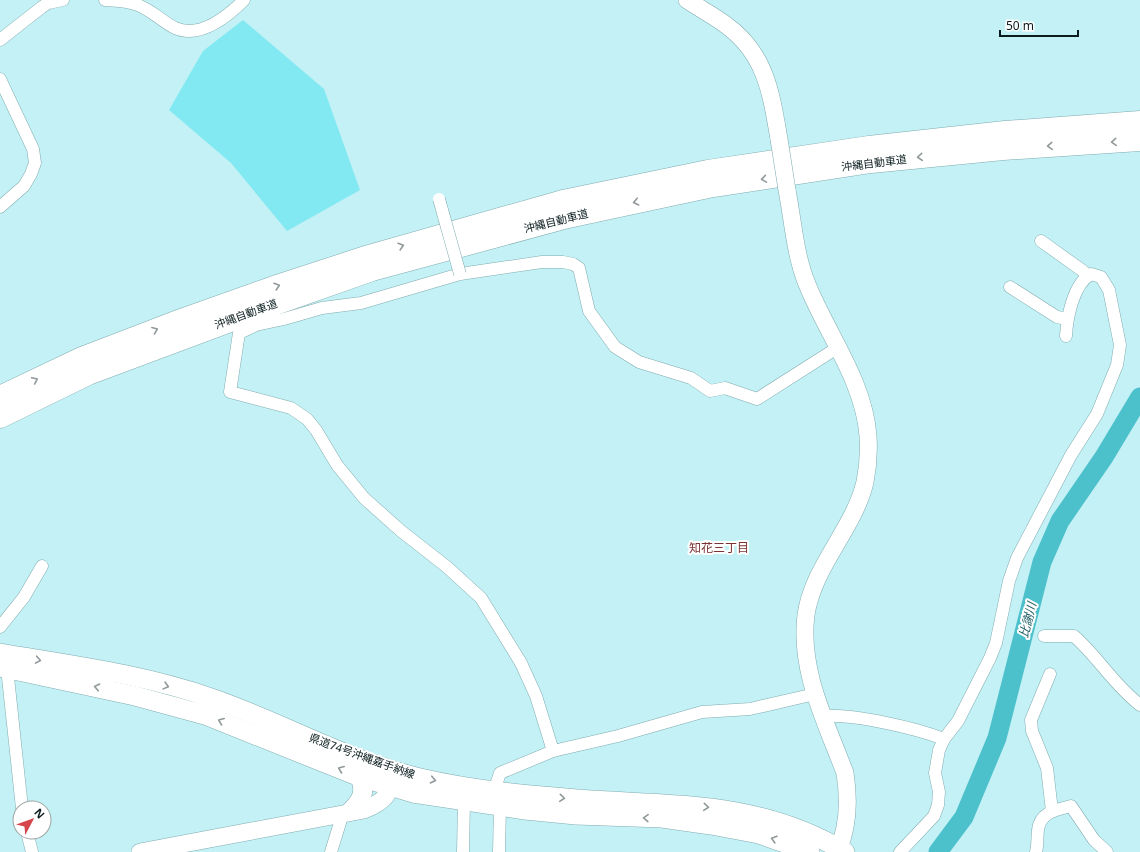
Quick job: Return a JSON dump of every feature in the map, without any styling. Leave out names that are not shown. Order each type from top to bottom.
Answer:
[{"type":"highway","name":"沖縄自動車道","points":[[0,417],[88,374],[280,302],[372,270],[568,216],[708,187],[871,162],[1089,134],[1140,122]]},
{"type":"highway","name":"沖縄自動車道","points":[[0,397],[82,358],[181,320],[274,287],[376,254],[563,201],[708,171],[869,146],[1089,134],[1140,140]]},
{"type":"main road","name":"県道74号沖縄嘉手納線","points":[[2,662],[136,696],[206,716],[360,777],[466,787],[497,799],[576,815],[662,818],[711,825],[759,834],[810,852]]},
{"type":"main road","name":"県道74号沖縄嘉手納線","points":[[2,662],[109,672],[210,697],[393,779],[413,793],[464,801],[497,799],[578,799],[667,803],[717,808],[746,813],[786,826],[841,851]]},
{"type":"main road","points":[[347,812],[360,802],[363,794],[364,787],[360,777]]},
{"type":"street","points":[[0,40],[48,3],[63,0]]},
{"type":"street","points":[[105,0],[136,4],[156,14],[176,28],[185,30],[197,29],[217,22],[244,0]]},
{"type":"street","points":[[687,0],[726,24],[740,37],[754,54],[763,71],[771,93],[787,190],[806,282],[837,348],[853,377],[862,406],[868,435],[868,462],[864,483],[855,507],[823,566],[812,591],[806,615],[805,643],[808,671],[815,694],[845,773],[847,788],[846,824],[841,851]]},
{"type":"street","points":[[0,79],[33,149],[35,163],[24,186],[0,207]]},
{"type":"street","points":[[439,199],[460,274]]},
{"type":"street","points":[[1041,241],[1084,272],[1087,276]]},
{"type":"street","points":[[553,751],[536,696],[521,663],[481,598],[447,567],[401,531],[364,498],[337,465],[316,430],[307,419],[291,408],[230,392],[239,333],[256,325],[322,308],[361,303],[460,274],[542,262],[573,264],[579,268],[589,311],[615,347],[638,362],[691,378],[710,391],[725,388],[757,399],[837,348]]},
{"type":"street","points":[[900,852],[934,816],[938,805],[939,792],[935,773],[936,760],[944,739],[958,721],[996,643],[1008,581],[1016,558],[1071,455],[1097,414],[1117,365],[1120,345],[1109,290],[1101,277],[1096,275],[1087,276]]},
{"type":"street","points":[[1066,336],[1067,319],[1073,299],[1087,276]]},
{"type":"street","points":[[1010,286],[1057,318],[1067,319]]},
{"type":"street","points":[[0,627],[24,597],[42,566]]},
{"type":"street","points":[[1044,636],[1074,636],[1084,645],[1109,675],[1140,705]]},
{"type":"street","points":[[2,662],[21,800]]},
{"type":"street","points":[[1050,674],[1031,720],[1032,731],[1047,768],[1052,810]]},
{"type":"street","points":[[499,852],[497,799],[500,773],[553,751],[618,736],[702,712],[750,709],[815,694]]},
{"type":"street","points":[[824,716],[837,715],[903,727],[944,739]]},
{"type":"street","points":[[140,852],[364,810],[378,804],[387,797],[393,779]]},
{"type":"street","points":[[463,852],[464,801]]},
{"type":"street","points":[[1037,852],[1038,828],[1042,818],[1052,810],[1071,806],[1094,840],[1107,852]]},
{"type":"street","points":[[331,852],[347,812]]},
{"type":"street","points":[[29,840],[32,852]]},
{"type":"shaded area","points":[[243,20],[324,89],[360,190],[287,231],[231,163],[169,110],[203,51]]},
{"type":"waterway","name":"比謝川","points":[[938,852],[964,817],[997,738],[1042,562],[1060,521],[1104,457],[1140,397]]},
{"type":"district","name":"知花三丁目","points":[[719,548]]}]
